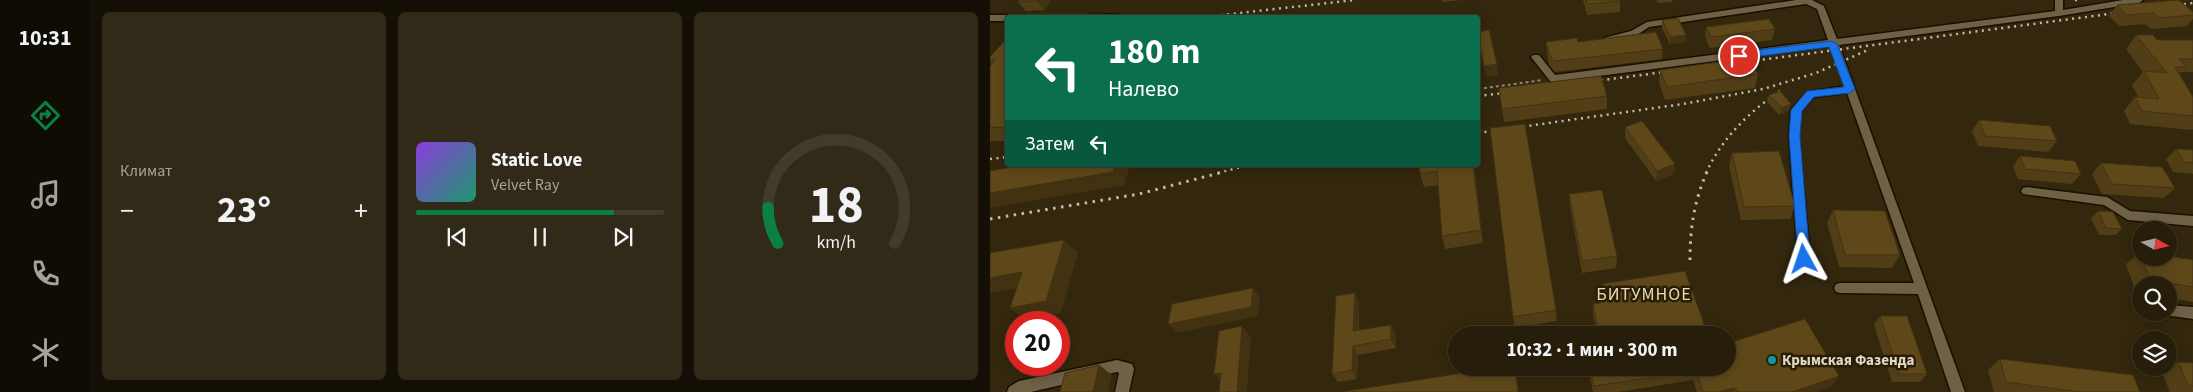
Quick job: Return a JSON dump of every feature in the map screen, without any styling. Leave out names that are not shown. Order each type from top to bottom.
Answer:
[{"type":"street","points":[[2060,0],[2060,13]]},
{"type":"street","points":[[1536,57],[1553,79],[1832,44],[2060,13],[2139,0]]},
{"type":"street","points":[[1604,40],[1634,33],[1647,25],[1807,1],[1821,8],[1832,44],[1850,89],[1958,392]]},
{"type":"street","points":[[990,18],[1005,18]]},
{"type":"street","points":[[1804,259],[1794,136],[1796,110],[1811,94],[1850,89]]},
{"type":"street","points":[[2027,190],[2107,201],[2128,215],[2193,221]]},
{"type":"street","points":[[1840,288],[1922,289]]},
{"type":"street","points":[[2177,311],[2193,313]]},
{"type":"street","points":[[1014,392],[1019,388],[1117,366],[1127,369],[1122,392]]},
{"type":"path","points":[[1480,88],[1553,79]]},
{"type":"building","points":[[1020,0],[1038,0],[1018,2]]},
{"type":"building","points":[[1586,0],[1620,0],[1620,1],[1587,4]]},
{"type":"building","points":[[2179,0],[2193,12],[2193,15],[2159,18],[2154,13],[2127,15],[2117,5]]},
{"type":"building","points":[[1027,14],[1105,14],[1104,15]]},
{"type":"building","points":[[1678,18],[1686,35],[1670,37],[1662,20]]},
{"type":"building","points":[[1769,19],[1775,29],[1711,37],[1706,27]]},
{"type":"building","points":[[1489,30],[1497,64],[1484,66],[1480,32]]},
{"type":"building","points":[[1656,32],[1663,49],[1554,61],[1549,54],[1546,42],[1577,38],[1578,42]]},
{"type":"building","points":[[2136,35],[2153,35],[2157,40],[2193,40],[2193,59],[2179,59],[2186,67],[2175,67],[2193,97],[2193,116],[2142,111],[2135,97],[2159,99],[2144,71],[2167,73]]},
{"type":"building","points":[[1005,40],[1005,128],[990,127],[990,66],[996,59],[990,59]]},
{"type":"building","points":[[1749,58],[1758,74],[1667,87],[1660,70]]},
{"type":"building","points":[[1601,76],[1607,96],[1502,109],[1499,88]]},
{"type":"building","points":[[1780,91],[1791,104],[1782,108],[1769,95]]},
{"type":"building","points":[[1979,120],[2050,126],[2057,141],[1985,136]]},
{"type":"building","points":[[1642,121],[1675,164],[1657,171],[1625,127]]},
{"type":"building","points":[[1525,124],[1556,310],[1513,317],[1490,128]]},
{"type":"building","points":[[2176,149],[2193,150],[2193,163],[2184,162]]},
{"type":"building","points":[[1779,151],[1795,206],[1744,207],[1732,153]]},
{"type":"building","points":[[2020,156],[2075,161],[2081,174],[2025,169]]},
{"type":"building","points":[[2101,163],[2162,167],[2175,188],[2112,184]]},
{"type":"building","points":[[1013,167],[1114,167],[1113,172],[990,193],[990,171]]},
{"type":"building","points":[[1419,167],[1473,167],[1481,230],[1442,236],[1437,171],[1420,174]]},
{"type":"building","points":[[1602,190],[1617,256],[1582,261],[1569,194]]},
{"type":"building","points":[[1833,210],[1885,211],[1900,255],[1845,255]]},
{"type":"building","points":[[2098,211],[2113,212],[2122,229],[2106,228]]},
{"type":"building","points":[[1064,240],[1046,301],[1010,308],[1022,272],[990,278],[990,253]]},
{"type":"building","points":[[2178,258],[2193,260],[2193,287],[2177,284],[2177,276],[2149,276],[2145,266],[2178,266]]},
{"type":"building","points":[[1685,271],[1705,326],[1597,326],[1593,304],[1600,303],[1599,298],[1605,296],[1602,284]]},
{"type":"building","points":[[1253,288],[1251,307],[1168,324],[1172,304]]},
{"type":"building","points":[[1355,293],[1353,331],[1391,325],[1391,339],[1353,346],[1352,370],[1332,374],[1336,296]]},
{"type":"building","points":[[1880,316],[1907,316],[1927,374],[1899,374]]},
{"type":"building","name":"Крымская Фазенда","points":[[1805,319],[1839,376],[1792,392],[1737,392],[1735,388],[1718,392],[1703,392],[1698,376],[1736,376],[1736,341]]},
{"type":"building","points":[[1242,326],[1237,392],[1219,392],[1221,373],[1214,374],[1219,331]]},
{"type":"building","points":[[2000,359],[2132,375],[2140,392],[2080,392],[2006,382]]},
{"type":"building","points":[[2178,362],[2193,363],[2193,386],[2189,386]]},
{"type":"building","points":[[1099,365],[1093,392],[1060,392],[1064,376],[1070,376],[1070,372]]},
{"type":"building","points":[[1448,375],[1516,376],[1518,392],[1341,392]]},
{"type":"building","name":"Крымская Фазенда","points":[[1592,376],[1662,376],[1594,386]]},
{"type":"railway","points":[[1222,15],[1355,0]]},
{"type":"railway","points":[[2171,6],[2193,3]]},
{"type":"railway","points":[[1737,63],[2124,12]]},
{"type":"railway","points":[[1480,133],[1683,104],[1763,89],[1816,73],[1870,49]]},
{"type":"railway","points":[[1588,82],[1672,71]]},
{"type":"railway","points":[[1706,173],[1720,148],[1737,127],[1780,91]]},
{"type":"railway","points":[[1480,96],[1514,92]]},
{"type":"railway","points":[[990,159],[1005,157]]},
{"type":"railway","points":[[1218,173],[1241,167]]},
{"type":"railway","points":[[990,219],[1139,194],[1223,172]]},
{"type":"railway","points":[[1690,260],[1694,215],[1707,172]]},
{"type":"place","name":"Крымская Фазенда","points":[[1772,360]]},
{"type":"district","name":"БИТУМНОЕ","points":[[1644,294]]},
{"type":"route","points":[[1739,56],[1832,44],[1850,89],[1811,94],[1796,110],[1794,136],[1804,259]]}]
